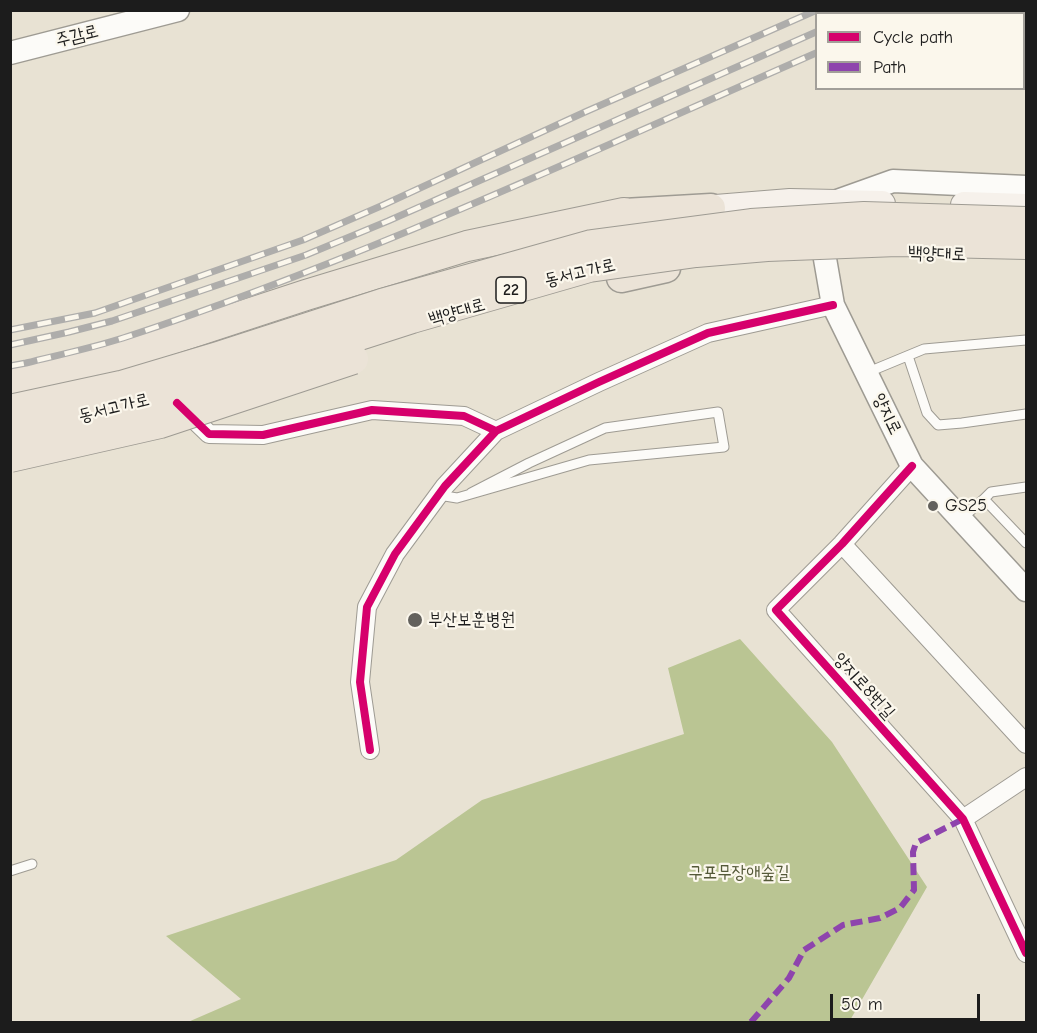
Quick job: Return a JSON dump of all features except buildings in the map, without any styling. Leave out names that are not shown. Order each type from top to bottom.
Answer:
[{"type":"highway","points":[[10,384],[111,360],[306,294],[467,246],[624,213]]},
{"type":"highway","name":"동서고가로","points":[[10,410],[121,386],[382,304],[592,245],[751,224],[864,217],[1026,222]]},
{"type":"highway","name":"동서고가로","points":[[10,434],[189,390],[412,318],[589,267],[696,252],[766,246],[897,241],[1026,244]]},
{"type":"highway","points":[[10,457],[160,423],[409,340],[621,278]]},
{"type":"main road","points":[[10,397],[140,367],[605,225],[667,212],[790,202],[1026,207]]},
{"type":"main road","points":[[624,213],[711,208]]},
{"type":"main road","name":"백양대로","points":[[10,450],[177,403],[332,349],[524,293],[622,269],[719,255],[824,249],[1026,257]]},
{"type":"main road","points":[[621,278],[719,255]]},
{"type":"street","name":"주감로","points":[[10,53],[178,10]]},
{"type":"street","points":[[825,202],[892,181],[1026,187]]},
{"type":"street","name":"양지로","points":[[825,202],[824,249],[832,305],[912,466],[1026,590]]},
{"type":"street","points":[[370,750],[360,682],[367,607],[395,554],[445,486],[496,431],[708,333],[832,305]]},
{"type":"street","points":[[177,403],[209,434],[263,435],[372,410],[464,416],[496,431]]},
{"type":"street","name":"양지로8번길","points":[[912,466],[842,544],[776,610],[963,819],[1026,953]]},
{"type":"street","points":[[842,544],[1026,744]]},
{"type":"street","points":[[963,819],[1026,777]]},
{"type":"lane","points":[[866,373],[924,349],[1026,340]]},
{"type":"lane","points":[[908,356],[927,413],[938,425],[1026,414]]},
{"type":"lane","points":[[439,495],[457,498],[589,460],[724,447],[718,412],[605,428],[471,493]]},
{"type":"lane","points":[[961,519],[991,492],[1026,487]]},
{"type":"lane","points":[[984,499],[1026,543]]},
{"type":"lane","points":[[10,871],[32,864]]},
{"type":"green space","name":"구포무장애숲길","points":[[740,639],[832,742],[927,887],[849,1022],[188,1022],[241,999],[166,936],[396,860],[482,800],[684,734],[668,668]]},
{"type":"railway","points":[[10,330],[95,313],[303,240],[817,10]]},
{"type":"railway","points":[[862,12],[866,10]]},
{"type":"railway","points":[[910,12],[913,10]]},
{"type":"railway","points":[[10,345],[112,321],[306,255],[815,32]]},
{"type":"railway","points":[[10,366],[123,338],[300,275],[473,204],[815,53]]},
{"type":"marked path","points":[[751,1022],[789,978],[804,950],[843,925],[880,918],[900,908],[914,890],[913,852],[916,843],[963,819]]},
{"type":"cycle path","points":[[370,750],[360,682],[367,607],[395,554],[445,486],[496,431],[708,333],[833,305]]},
{"type":"cycle path","points":[[177,403],[209,434],[263,435],[372,410],[464,416],[496,431]]},
{"type":"cycle path","points":[[912,466],[842,544],[776,610],[963,819],[1026,953]]},
{"type":"place","name":"GS25","points":[[933,506]]},
{"type":"place","name":"부산보훈병원","points":[[415,620]]}]
